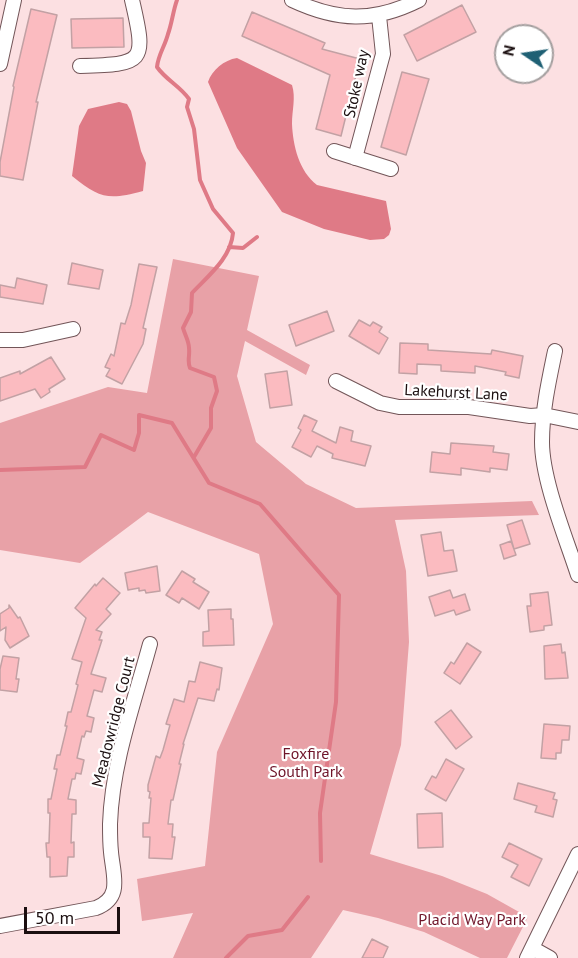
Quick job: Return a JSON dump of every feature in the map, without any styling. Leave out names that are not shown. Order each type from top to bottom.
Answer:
[{"type":"street","points":[[0,64],[14,0]]},
{"type":"street","points":[[80,66],[119,65],[130,62],[140,51],[132,0]]},
{"type":"street","points":[[292,0],[309,8],[355,18],[379,16],[419,0]]},
{"type":"street","name":"Stoke way","points":[[355,158],[379,77],[383,54],[379,16]]},
{"type":"street","points":[[334,151],[391,169]]},
{"type":"street","points":[[0,340],[23,340],[73,329]]},
{"type":"street","points":[[555,351],[544,415],[542,443],[545,466],[578,575]]},
{"type":"street","name":"Lakehurst Lane","points":[[336,381],[380,403],[399,407],[469,407],[530,416],[544,415],[578,422]]},
{"type":"street","name":"Meadowridge Court","points":[[0,926],[96,908],[107,903],[114,890],[110,824],[115,776],[150,644]]},
{"type":"street","points":[[550,958],[529,953],[578,854]]},
{"type":"green space","name":"Foxfire South Park","points":[[173,259],[259,276],[247,330],[310,365],[306,375],[245,341],[237,376],[256,442],[306,484],[356,508],[532,501],[539,515],[395,520],[406,571],[409,642],[401,745],[370,854],[442,876],[487,894],[528,917],[507,958],[480,958],[424,932],[343,910],[311,958],[173,958],[193,913],[142,921],[137,879],[205,866],[217,752],[273,624],[259,554],[148,512],[80,563],[0,550],[0,423],[108,387],[147,393]]},
{"type":"shaded area","points":[[237,58],[292,85],[294,141],[298,158],[306,173],[317,185],[386,201],[391,229],[389,235],[384,239],[370,240],[324,229],[282,212],[237,148],[208,82],[212,73],[219,66]]},
{"type":"shaded area","points":[[119,102],[127,104],[131,111],[146,163],[143,191],[122,196],[105,196],[72,176],[79,126],[88,109]]},
{"type":"building","points":[[462,5],[476,32],[417,61],[404,35]]},
{"type":"building","points":[[31,9],[57,15],[36,102],[38,102],[23,180],[0,176],[0,162],[13,86]]},
{"type":"building","points":[[252,12],[325,43],[322,49],[360,59],[341,136],[316,129],[330,75],[242,36]]},
{"type":"building","points":[[123,18],[124,47],[72,48],[71,19]]},
{"type":"building","points":[[402,72],[429,79],[406,155],[381,147]]},
{"type":"building","points":[[72,263],[103,270],[99,289],[68,284]]},
{"type":"building","points":[[139,264],[157,267],[143,328],[146,329],[143,344],[122,384],[106,376],[110,369],[105,367],[111,354],[114,356],[121,323],[125,324]]},
{"type":"building","points":[[17,278],[47,285],[43,304],[0,297],[0,285],[15,288]]},
{"type":"building","points":[[327,311],[334,331],[296,346],[289,325]]},
{"type":"building","points":[[359,320],[370,326],[373,322],[382,327],[379,332],[388,338],[379,354],[349,336]]},
{"type":"building","points":[[400,343],[428,344],[428,350],[491,354],[492,350],[523,356],[519,378],[505,375],[506,372],[475,366],[475,373],[441,371],[441,365],[417,364],[417,374],[399,373]]},
{"type":"building","points":[[51,357],[65,379],[49,389],[50,392],[41,398],[35,389],[0,401],[0,378],[20,371],[20,374]]},
{"type":"building","points":[[287,371],[292,405],[270,408],[265,374]]},
{"type":"building","points":[[304,415],[317,421],[312,431],[336,443],[340,427],[353,431],[351,441],[371,446],[365,466],[332,458],[333,454],[317,446],[311,457],[292,447],[301,430],[298,428]]},
{"type":"building","points":[[451,443],[494,446],[493,452],[509,454],[507,470],[490,468],[490,472],[461,468],[461,475],[430,472],[432,452],[450,454]]},
{"type":"building","points":[[522,520],[530,544],[514,549],[507,525]]},
{"type":"building","points":[[441,532],[444,551],[453,550],[457,571],[428,576],[421,535]]},
{"type":"building","points":[[511,541],[516,555],[504,559],[500,545]]},
{"type":"building","points":[[157,566],[160,591],[146,593],[145,590],[139,591],[139,588],[128,590],[125,573]]},
{"type":"building","points":[[182,571],[195,579],[193,582],[209,592],[199,609],[182,598],[179,603],[166,595]]},
{"type":"building","points":[[103,578],[120,593],[106,609],[111,614],[96,630],[102,632],[99,640],[102,640],[91,674],[106,678],[102,692],[94,690],[87,716],[94,718],[91,732],[86,731],[84,737],[82,736],[77,758],[84,760],[81,774],[76,773],[75,779],[72,779],[68,799],[76,800],[76,814],[72,814],[71,843],[74,842],[74,857],[68,857],[67,876],[50,877],[50,857],[47,857],[46,843],[49,843],[48,799],[51,799],[57,769],[54,769],[57,755],[60,755],[68,712],[71,712],[82,662],[72,659],[86,618],[75,608]]},
{"type":"building","points":[[450,590],[453,598],[465,594],[470,610],[456,615],[454,610],[435,616],[429,597]]},
{"type":"building","points":[[548,592],[552,625],[544,626],[544,630],[530,632],[527,606],[531,606],[530,594]]},
{"type":"building","points":[[9,605],[18,618],[20,617],[29,636],[10,648],[5,640],[6,627],[0,631],[0,614],[9,608]]},
{"type":"building","points":[[231,609],[234,645],[203,646],[203,632],[209,631],[208,610]]},
{"type":"building","points":[[467,643],[481,652],[460,684],[444,673],[451,662],[454,664]]},
{"type":"building","points":[[561,644],[562,653],[565,652],[568,678],[545,679],[544,646]]},
{"type":"building","points":[[3,656],[19,658],[17,692],[0,690],[0,669]]},
{"type":"building","points":[[200,662],[222,668],[219,690],[217,689],[214,701],[198,698],[183,744],[168,824],[173,824],[172,837],[175,837],[172,859],[149,858],[150,837],[143,837],[143,823],[149,823],[151,798],[149,798],[148,785],[156,756],[160,758],[163,750],[170,725],[166,724],[174,699],[184,702],[189,681],[195,682]]},
{"type":"building","points":[[451,710],[472,737],[456,749],[435,722]]},
{"type":"building","points":[[544,724],[570,726],[569,740],[562,740],[561,753],[556,753],[556,759],[541,758]]},
{"type":"building","points":[[446,759],[464,769],[446,801],[425,789],[432,776],[436,778]]},
{"type":"building","points":[[518,783],[555,793],[553,799],[557,800],[553,817],[535,812],[537,806],[514,799]]},
{"type":"building","points":[[442,813],[443,847],[418,848],[417,814]]},
{"type":"building","points":[[509,843],[542,859],[529,886],[511,877],[518,865],[502,857]]},
{"type":"building","points":[[372,939],[388,947],[383,958],[362,958]]},
{"type":"waterway","points":[[177,0],[157,67],[189,99],[187,107],[194,129],[200,180],[213,209],[233,233],[228,251],[192,293],[191,312],[183,328],[189,345],[190,368],[214,377],[217,391],[211,408],[211,428],[194,457]]},
{"type":"waterway","points":[[229,247],[243,248],[257,237]]},
{"type":"waterway","points":[[0,470],[85,467],[101,435],[134,450],[139,433],[139,415],[172,423],[209,483],[260,504],[339,595],[336,702],[320,813],[321,861]]},
{"type":"waterway","points":[[226,958],[248,936],[282,930],[308,897]]},
{"type":"park label","name":"Placid Way Park","points":[[472,920]]}]
